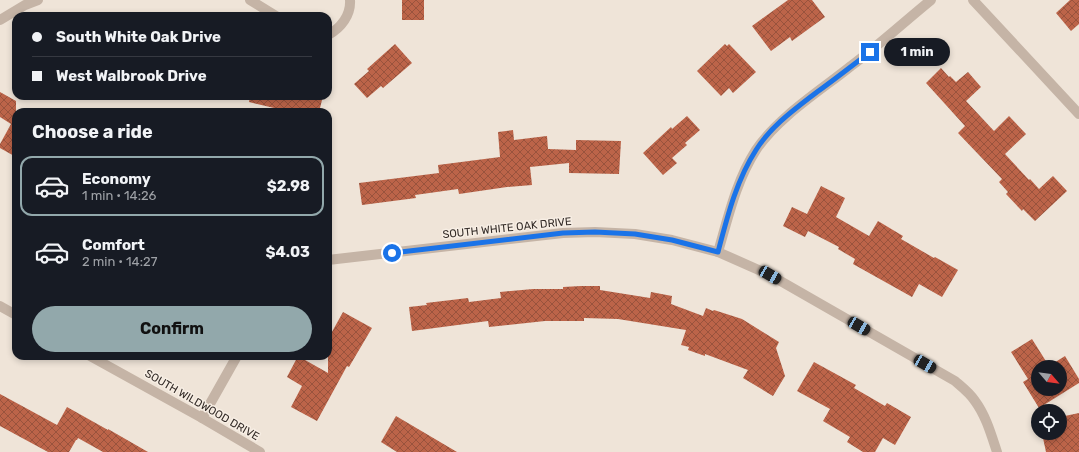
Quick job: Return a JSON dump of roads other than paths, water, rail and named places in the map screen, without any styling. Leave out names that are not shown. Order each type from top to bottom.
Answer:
[{"type":"street","points":[[13,12],[38,0]]},
{"type":"street","points":[[250,0],[270,12]]},
{"type":"street","points":[[332,33],[336,31],[344,22],[351,5],[350,0]]},
{"type":"street","points":[[718,252],[732,202],[744,173],[756,150],[772,129],[870,52],[931,0]]},
{"type":"street","points":[[973,0],[1079,114]]},
{"type":"street","points":[[0,20],[12,13]]},
{"type":"street","name":"SOUTH WHITE OAK DRIVE","points":[[332,260],[563,233],[595,232],[643,235],[672,240],[718,252],[770,275],[955,381],[966,390],[975,401],[986,419],[997,452]]},
{"type":"street","points":[[0,306],[12,313]]},
{"type":"street","name":"SOUTH WILDWOOD DRIVE","points":[[97,360],[260,452]]},
{"type":"street","points":[[202,418],[235,360]]}]
